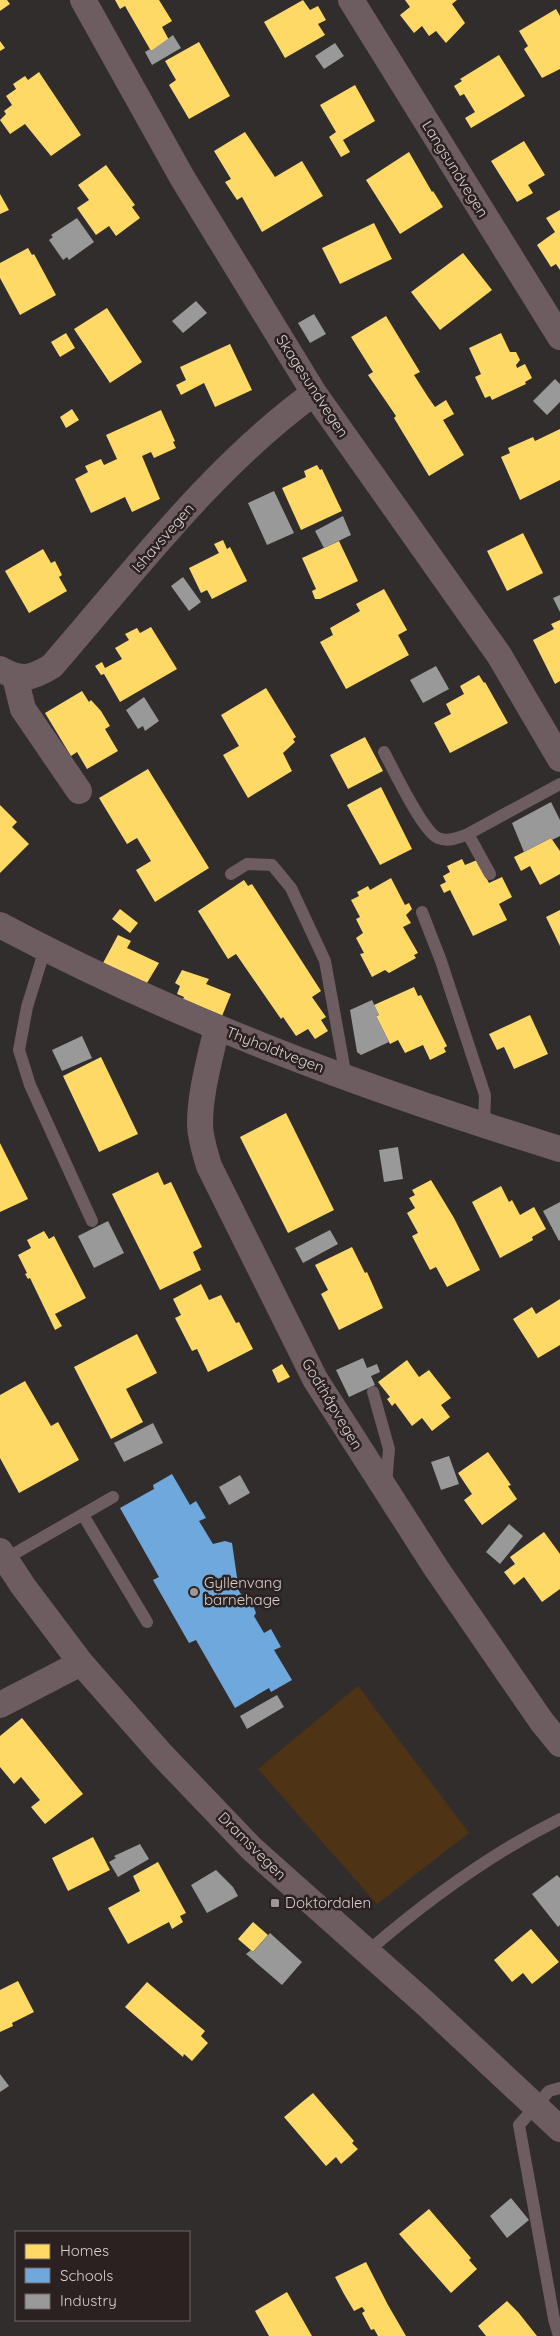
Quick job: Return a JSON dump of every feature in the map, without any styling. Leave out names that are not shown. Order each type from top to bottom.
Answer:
[{"type":"street","name":"Skagesundvegen","points":[[83,0],[183,179],[314,393],[499,655],[560,759]]},
{"type":"street","name":"Langsundvegen","points":[[351,0],[560,337]]},
{"type":"street","name":"Ishavsvegen","points":[[79,791],[23,709],[7,673],[41,673],[52,666],[210,484],[252,443],[314,393]]},
{"type":"street","name":"Thyholdtvegen","points":[[0,925],[124,988],[217,1027],[346,1077],[560,1149]]},
{"type":"street","name":"Godthåpvegen","points":[[217,1027],[203,1097],[200,1125],[202,1144],[209,1166],[315,1379],[385,1489],[501,1663],[560,1744]]},
{"type":"street","name":"Dramsvegen","points":[[3,1555],[23,1586],[81,1663],[162,1755],[252,1850],[560,2129]]},
{"type":"street","points":[[0,1705],[81,1663]]},
{"type":"lane","points":[[384,752],[430,833],[437,838],[445,840],[456,839],[468,834],[560,784]]},
{"type":"lane","points":[[468,834],[490,874]]},
{"type":"lane","points":[[231,874],[247,864],[272,865],[291,888],[325,961],[346,1077]]},
{"type":"lane","points":[[422,912],[445,970],[485,1095],[484,1125]]},
{"type":"lane","points":[[44,949],[26,1007],[20,1050],[30,1086],[92,1221]]},
{"type":"lane","points":[[373,1392],[389,1450],[385,1489]]},
{"type":"lane","points":[[3,1555],[113,1498]]},
{"type":"lane","points":[[83,1515],[147,1622]]},
{"type":"lane","points":[[366,1952],[469,1873],[560,1819]]},
{"type":"lane","points":[[559,2336],[554,2319],[519,2125],[549,2091],[560,2088]]},
{"type":"shaded area","points":[[358,1686],[469,1833],[377,1904],[258,1769]]},
{"type":"building: Homes","points":[[0,0],[7,0],[10,4],[0,11]]},
{"type":"building: Homes","points":[[115,0],[159,0],[172,21],[162,27],[169,40],[151,51],[125,6],[120,9]]},
{"type":"building: Homes","points":[[303,0],[310,10],[318,6],[326,20],[318,24],[325,35],[285,58],[264,22]]},
{"type":"building: Homes","points":[[405,0],[457,0],[452,4],[465,23],[446,43],[436,31],[429,36],[422,26],[414,33],[400,15],[410,7]]},
{"type":"building: Homes","points":[[556,9],[560,16],[560,69],[542,78],[524,49],[528,46],[519,31]]},
{"type":"building: Homes","points":[[0,41],[5,48],[0,51]]},
{"type":"building: Homes","points":[[199,42],[230,96],[189,119],[169,85],[176,80],[165,61]]},
{"type":"building: Homes","points":[[499,55],[525,96],[471,128],[465,118],[475,112],[464,94],[460,96],[454,86],[462,81],[460,79]]},
{"type":"building: Homes","points":[[39,72],[81,135],[51,156],[25,124],[10,134],[0,120],[6,114],[4,111],[12,105],[6,96],[16,89],[13,84],[25,76],[28,80]]},
{"type":"building: Homes","points":[[355,85],[375,121],[343,140],[350,152],[341,157],[329,137],[336,132],[320,105]]},
{"type":"building: Homes","points":[[245,132],[275,177],[302,161],[323,196],[262,232],[242,197],[237,200],[225,182],[231,179],[214,151]]},
{"type":"building: Homes","points":[[524,141],[545,175],[528,185],[533,193],[517,202],[491,161]]},
{"type":"building: Homes","points":[[409,152],[443,207],[400,234],[366,180]]},
{"type":"building: Homes","points":[[106,165],[135,205],[132,207],[140,218],[116,236],[109,226],[96,235],[77,208],[89,200],[78,185]]},
{"type":"building: Homes","points":[[0,194],[9,210],[0,214]]},
{"type":"building: Homes","points":[[560,210],[560,270],[556,264],[551,267],[537,245],[555,232],[546,218]]},
{"type":"building: Homes","points":[[374,223],[392,259],[340,284],[322,248]]},
{"type":"building: Homes","points":[[28,248],[32,255],[34,254],[56,295],[20,315],[0,278],[0,263]]},
{"type":"building: Homes","points":[[463,253],[492,290],[440,330],[411,292]]},
{"type":"building: Homes","points":[[107,308],[142,362],[110,383],[74,329]]},
{"type":"building: Homes","points":[[386,316],[420,372],[414,375],[428,397],[435,407],[446,400],[454,414],[443,420],[464,455],[429,476],[394,418],[396,416],[368,375],[373,372],[351,337]]},
{"type":"building: Homes","points":[[66,333],[75,348],[60,357],[51,342]]},
{"type":"building: Homes","points":[[501,333],[510,352],[516,352],[520,360],[516,365],[517,368],[525,364],[532,378],[525,382],[526,384],[492,400],[490,396],[485,398],[475,377],[481,374],[469,348]]},
{"type":"building: Homes","points":[[230,344],[252,390],[215,407],[204,383],[181,395],[176,385],[186,380],[180,367]]},
{"type":"building: Homes","points":[[72,409],[79,420],[66,428],[60,417]]},
{"type":"building: Homes","points":[[161,410],[175,441],[173,442],[176,448],[154,458],[151,452],[142,456],[160,499],[132,512],[125,497],[91,513],[75,479],[88,472],[85,466],[101,459],[104,465],[117,459],[106,435]]},
{"type":"building: Homes","points":[[560,429],[560,480],[520,500],[501,457],[510,453],[508,448],[533,437],[535,441]]},
{"type":"building: Homes","points":[[317,465],[320,470],[322,469],[342,511],[301,530],[282,488],[306,477],[304,471]]},
{"type":"building: Homes","points":[[523,533],[543,573],[507,591],[487,551]]},
{"type":"building: Homes","points":[[223,540],[227,549],[230,547],[247,581],[212,599],[207,590],[201,593],[189,568],[219,553],[214,544]]},
{"type":"building: Homes","points":[[339,541],[358,581],[320,599],[315,599],[312,591],[316,589],[302,558]]},
{"type":"building: Homes","points":[[43,549],[51,563],[55,561],[62,575],[59,577],[67,591],[29,613],[5,571]]},
{"type":"building: Homes","points":[[384,589],[407,630],[398,635],[409,655],[346,689],[320,642],[333,635],[330,628],[360,611],[356,604]]},
{"type":"building: Homes","points":[[560,620],[560,681],[555,684],[533,640],[554,629],[551,624]]},
{"type":"building: Homes","points":[[151,627],[177,669],[120,702],[104,674],[101,675],[95,666],[102,662],[105,668],[122,659],[115,648],[129,640],[125,634],[137,628],[140,633]]},
{"type":"building: Homes","points":[[479,675],[485,682],[508,723],[450,753],[434,723],[451,714],[446,704],[464,694],[460,686]]},
{"type":"building: Homes","points":[[266,688],[296,737],[293,739],[295,742],[283,753],[292,771],[248,798],[223,755],[239,746],[221,715]]},
{"type":"building: Homes","points":[[82,691],[89,702],[91,700],[101,711],[110,726],[105,729],[118,751],[87,769],[77,752],[71,756],[45,713]]},
{"type":"building: Homes","points":[[365,737],[383,771],[348,789],[330,755]]},
{"type":"building: Homes","points":[[148,769],[209,868],[155,902],[136,870],[151,861],[137,838],[127,844],[99,798]]},
{"type":"building: Homes","points":[[381,787],[412,849],[380,865],[347,805]]},
{"type":"building: Homes","points":[[0,805],[17,822],[12,827],[29,844],[0,873]]},
{"type":"building: Homes","points":[[551,838],[560,851],[560,874],[540,885],[530,866],[521,871],[514,857]]},
{"type":"building: Homes","points":[[462,859],[465,865],[477,860],[489,883],[502,877],[512,897],[499,904],[507,920],[473,936],[450,890],[444,893],[440,885],[446,882],[443,876],[450,872],[447,866]]},
{"type":"building: Homes","points":[[391,878],[405,905],[409,903],[412,909],[406,915],[411,923],[403,927],[418,953],[414,955],[416,958],[389,973],[385,970],[372,977],[360,954],[364,953],[356,938],[363,933],[356,919],[360,917],[351,900],[359,896],[357,892],[368,886],[370,890]]},
{"type":"building: Homes","points":[[244,880],[248,886],[252,884],[321,991],[312,997],[326,1017],[321,1020],[328,1031],[315,1039],[308,1029],[296,1036],[283,1017],[281,1019],[236,954],[228,959],[198,911]]},
{"type":"building: Homes","points":[[120,909],[138,923],[130,933],[112,919]]},
{"type":"building: Homes","points":[[560,910],[560,946],[546,917]]},
{"type":"building: Homes","points":[[118,935],[131,941],[127,948],[159,963],[147,983],[103,963]]},
{"type":"building: Homes","points":[[182,970],[209,979],[206,984],[231,994],[222,1016],[183,999],[184,997],[177,994],[180,986],[175,983]]},
{"type":"building: Homes","points":[[414,987],[418,996],[421,995],[447,1046],[444,1048],[446,1052],[430,1060],[423,1045],[405,1053],[398,1040],[390,1044],[376,1016],[379,1015],[374,1005]]},
{"type":"building: Homes","points":[[530,1015],[548,1054],[514,1069],[504,1047],[497,1050],[489,1034]]},
{"type":"building: Homes","points":[[101,1057],[138,1134],[99,1152],[63,1076]]},
{"type":"building: Homes","points":[[286,1113],[334,1210],[288,1233],[240,1137]]},
{"type":"building: Homes","points":[[0,1143],[28,1199],[0,1212]]},
{"type":"building: Homes","points":[[158,1172],[164,1185],[171,1182],[202,1247],[193,1252],[201,1270],[160,1290],[112,1194]]},
{"type":"building: Homes","points":[[431,1180],[454,1218],[480,1270],[447,1287],[436,1267],[430,1270],[412,1236],[418,1233],[407,1213],[415,1208],[409,1198],[415,1195],[412,1190]]},
{"type":"building: Homes","points":[[501,1186],[509,1202],[512,1200],[520,1215],[534,1207],[546,1229],[532,1237],[533,1240],[500,1258],[472,1202]]},
{"type":"building: Homes","points":[[44,1231],[49,1239],[54,1236],[86,1298],[55,1314],[62,1326],[55,1330],[30,1278],[28,1279],[25,1274],[27,1273],[18,1255],[31,1248],[27,1240]]},
{"type":"building: Homes","points":[[352,1247],[365,1273],[367,1272],[383,1308],[339,1330],[321,1294],[328,1290],[315,1265]]},
{"type":"building: Homes","points":[[201,1284],[209,1300],[221,1295],[236,1323],[239,1322],[253,1349],[208,1372],[197,1349],[192,1351],[175,1318],[181,1315],[173,1299]]},
{"type":"building: Homes","points":[[560,1299],[560,1345],[538,1358],[513,1319],[532,1307],[536,1314]]},
{"type":"building: Homes","points":[[137,1334],[157,1373],[126,1389],[143,1422],[111,1439],[74,1367]]},
{"type":"building: Homes","points":[[407,1360],[419,1377],[429,1370],[451,1398],[441,1405],[450,1417],[432,1431],[422,1418],[412,1426],[395,1403],[392,1406],[387,1399],[390,1397],[378,1382]]},
{"type":"building: Homes","points":[[282,1364],[290,1377],[278,1383],[272,1370]]},
{"type":"building: Homes","points":[[25,1381],[51,1426],[58,1422],[79,1460],[19,1493],[0,1458],[0,1395]]},
{"type":"building: Homes","points":[[488,1452],[511,1485],[508,1486],[517,1499],[482,1525],[464,1500],[472,1494],[458,1473]]},
{"type":"building: Homes","points":[[544,1532],[560,1554],[560,1589],[542,1602],[524,1577],[514,1585],[504,1572],[515,1564],[510,1557]]},
{"type":"building: Homes","points":[[22,1718],[83,1794],[45,1824],[31,1807],[40,1800],[21,1777],[14,1784],[0,1767],[0,1736]]},
{"type":"building: Homes","points":[[93,1837],[110,1870],[68,1891],[52,1858]]},
{"type":"building: Homes","points":[[158,1862],[186,1913],[180,1916],[183,1922],[172,1929],[169,1922],[128,1944],[108,1908],[140,1891],[133,1876]]},
{"type":"building: Homes","points":[[253,1922],[268,1935],[253,1952],[238,1939]]},
{"type":"building: Homes","points":[[531,1929],[559,1962],[532,1984],[523,1973],[512,1982],[494,1960]]},
{"type":"building: Homes","points":[[18,1981],[34,2012],[12,2023],[13,2026],[0,2032],[0,1990]]},
{"type":"building: Homes","points":[[147,1982],[205,2031],[201,2036],[208,2043],[192,2061],[184,2054],[183,2057],[125,2007]]},
{"type":"building: Homes","points":[[313,2093],[354,2141],[352,2143],[358,2149],[341,2164],[336,2157],[326,2166],[284,2117]]},
{"type":"building: Homes","points":[[429,2209],[471,2258],[469,2260],[477,2269],[451,2293],[399,2234]]},
{"type":"building: Homes","points":[[366,2262],[406,2336],[378,2336],[374,2329],[371,2330],[362,2313],[365,2311],[362,2307],[354,2311],[344,2294],[335,2277]]},
{"type":"building: Homes","points":[[287,2292],[312,2336],[269,2336],[255,2311]]},
{"type":"building: Homes","points":[[507,2301],[537,2336],[486,2336],[478,2326]]},
{"type":"building: Schools","points":[[172,1474],[190,1505],[196,1501],[206,1518],[199,1521],[213,1544],[225,1541],[232,1543],[239,1591],[245,1600],[251,1600],[256,1613],[254,1616],[264,1633],[271,1629],[281,1647],[274,1650],[292,1680],[271,1692],[269,1688],[235,1708],[196,1640],[189,1643],[153,1580],[159,1577],[120,1508],[154,1489],[153,1485]]},
{"type":"building: Industry","points":[[173,35],[181,48],[152,65],[145,52],[150,49],[151,51]]},
{"type":"building: Industry","points":[[335,43],[344,56],[324,69],[315,56]]},
{"type":"building: Industry","points":[[77,218],[94,242],[69,260],[67,257],[63,260],[49,240],[53,237],[51,235]]},
{"type":"building: Industry","points":[[196,301],[207,313],[183,333],[172,321]]},
{"type":"building: Industry","points":[[314,314],[326,334],[310,343],[298,323]]},
{"type":"building: Industry","points":[[555,379],[560,384],[560,402],[547,415],[533,401]]},
{"type":"building: Industry","points":[[274,491],[294,533],[267,545],[248,503]]},
{"type":"building: Industry","points":[[343,516],[351,535],[324,548],[315,531]]},
{"type":"building: Industry","points":[[183,577],[201,602],[189,611],[171,586]]},
{"type":"building: Industry","points":[[560,595],[560,612],[553,598]]},
{"type":"building: Industry","points":[[436,666],[449,689],[423,703],[410,680]]},
{"type":"building: Industry","points":[[144,697],[159,721],[145,731],[143,726],[138,729],[126,710]]},
{"type":"building: Industry","points":[[551,802],[560,820],[560,836],[552,840],[551,838],[524,852],[512,823]]},
{"type":"building: Industry","points":[[372,1000],[379,1015],[376,1016],[389,1042],[361,1055],[357,1052],[350,1010]]},
{"type":"building: Industry","points":[[82,1036],[92,1058],[62,1071],[52,1050]]},
{"type":"building: Industry","points":[[398,1147],[403,1179],[384,1182],[379,1150]]},
{"type":"building: Industry","points":[[560,1202],[560,1240],[559,1241],[543,1211]]},
{"type":"building: Industry","points":[[108,1221],[124,1253],[94,1268],[78,1236]]},
{"type":"building: Industry","points":[[330,1230],[338,1244],[303,1263],[295,1248]]},
{"type":"building: Industry","points":[[363,1358],[367,1368],[377,1364],[380,1372],[371,1376],[375,1385],[349,1397],[336,1370]]},
{"type":"building: Industry","points":[[153,1423],[163,1443],[124,1462],[114,1443]]},
{"type":"building: Industry","points":[[449,1456],[459,1484],[441,1490],[431,1462]]},
{"type":"building: Industry","points":[[240,1475],[250,1493],[229,1505],[219,1487]]},
{"type":"building: Industry","points":[[509,1524],[523,1536],[500,1564],[486,1552]]},
{"type":"building: Industry","points":[[277,1695],[284,1707],[247,1729],[240,1716]]},
{"type":"building: Industry","points":[[140,1844],[149,1859],[118,1877],[109,1862],[116,1858],[114,1856]]},
{"type":"building: Industry","points":[[216,1870],[233,1887],[238,1896],[207,1913],[191,1885]]},
{"type":"building: Industry","points":[[557,1875],[560,1878],[560,1925],[558,1927],[532,1894]]},
{"type":"building: Industry","points":[[270,1933],[302,1962],[282,1985],[246,1954],[251,1950],[253,1952]]},
{"type":"building: Industry","points":[[0,2074],[9,2086],[0,2092]]},
{"type":"building: Industry","points":[[511,2198],[529,2220],[507,2238],[490,2216]]},
{"type":"place","name":"Gyllenvang barnehage","points":[[194,1592]]},
{"type":"place","name":"Doktordalen","points":[[275,1903]]}]
